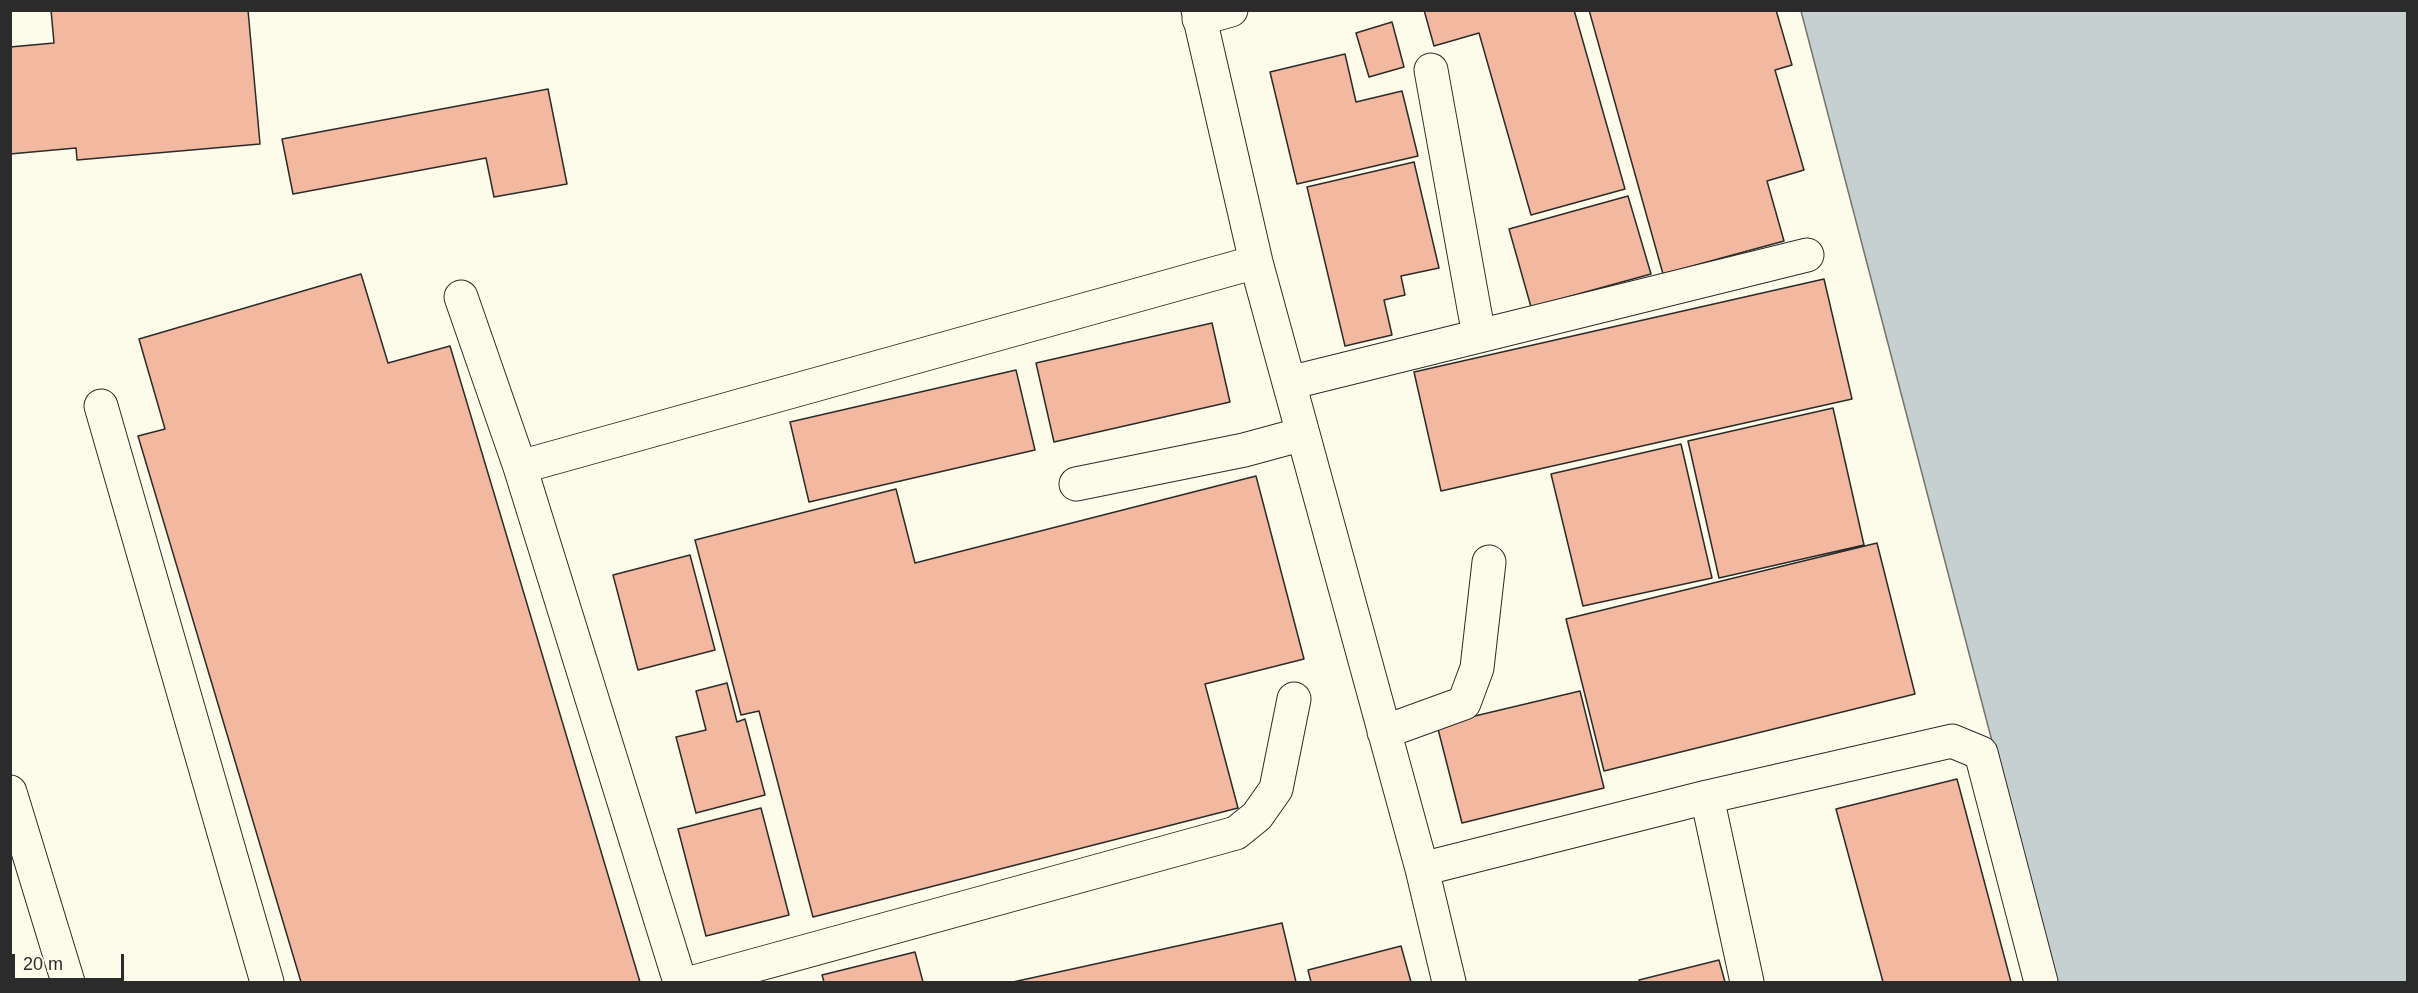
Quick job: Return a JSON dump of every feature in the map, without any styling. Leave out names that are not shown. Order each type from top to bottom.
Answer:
[{"type":"main road","points":[[1231,10],[1198,15],[1256,262],[1422,869],[1449,982]]},
{"type":"main road","points":[[1431,70],[1479,336]]},
{"type":"main road","points":[[1289,383],[1807,255]]},
{"type":"main road","points":[[520,467],[1256,262]]},
{"type":"main road","points":[[460,297],[520,467],[680,982]]},
{"type":"main road","points":[[101,406],[267,982]]},
{"type":"main road","points":[[1076,484],[1244,450],[1303,434]]},
{"type":"main road","points":[[1384,732],[1464,703],[1477,668],[1489,562]]},
{"type":"main road","points":[[694,982],[1236,833],[1257,816],[1276,789],[1294,699]]},
{"type":"main road","points":[[1422,869],[1707,797],[1952,741],[1981,753],[2041,982]]},
{"type":"main road","points":[[10,792],[68,982]]},
{"type":"main road","points":[[1707,797],[1747,982]]},
{"type":"shaded area","points":[[1801,11],[2407,11],[2407,982],[2055,982]]},
{"type":"building","points":[[51,10],[248,10],[260,144],[77,160],[76,148],[10,154],[10,47],[54,43]]},
{"type":"building","points":[[1424,10],[1574,10],[1625,189],[1531,215],[1479,33],[1434,46]]},
{"type":"building","points":[[1589,10],[1776,10],[1792,65],[1775,70],[1804,170],[1767,181],[1784,241],[1663,274]]},
{"type":"building","points":[[1392,22],[1404,67],[1369,77],[1356,33]]},
{"type":"building","points":[[1345,54],[1356,102],[1402,91],[1418,156],[1297,184],[1270,72]]},
{"type":"building","points":[[548,89],[567,184],[494,197],[486,158],[293,194],[282,139]]},
{"type":"building","points":[[1414,162],[1439,268],[1401,276],[1405,295],[1384,300],[1392,335],[1345,346],[1307,187]]},
{"type":"building","points":[[1628,196],[1651,274],[1531,307],[1509,229]]},
{"type":"building","points":[[361,274],[388,363],[450,346],[640,982],[301,982],[138,436],[165,429],[139,339]]},
{"type":"building","points":[[1824,279],[1852,399],[1441,491],[1414,372]]},
{"type":"building","points":[[1212,323],[1230,402],[1054,442],[1036,363]]},
{"type":"building","points":[[1016,370],[1035,450],[809,502],[790,422]]},
{"type":"building","points":[[1833,408],[1864,545],[1719,578],[1688,441]]},
{"type":"building","points":[[1681,444],[1712,578],[1583,606],[1551,474]]},
{"type":"building","points":[[1256,476],[1304,659],[1205,684],[1238,808],[813,917],[759,711],[741,715],[695,540],[896,489],[915,563]]},
{"type":"building","points":[[1877,543],[1915,694],[1604,771],[1566,619]]},
{"type":"building","points":[[690,555],[715,650],[638,670],[613,575]]},
{"type":"building","points":[[727,683],[737,722],[745,719],[765,795],[696,813],[676,737],[706,730],[696,691]]},
{"type":"building","points":[[1580,691],[1604,788],[1462,823],[1437,725]]},
{"type":"building","points":[[1957,779],[2011,982],[1883,982],[1836,809]]},
{"type":"building","points":[[761,808],[789,915],[706,936],[678,829]]},
{"type":"building","points":[[1282,923],[1296,982],[1013,982]]},
{"type":"building","points":[[1401,946],[1411,982],[1311,982],[1308,970]]},
{"type":"building","points":[[915,952],[923,982],[824,982],[822,975]]},
{"type":"building","points":[[1719,960],[1725,982],[1640,982],[1639,980]]}]
